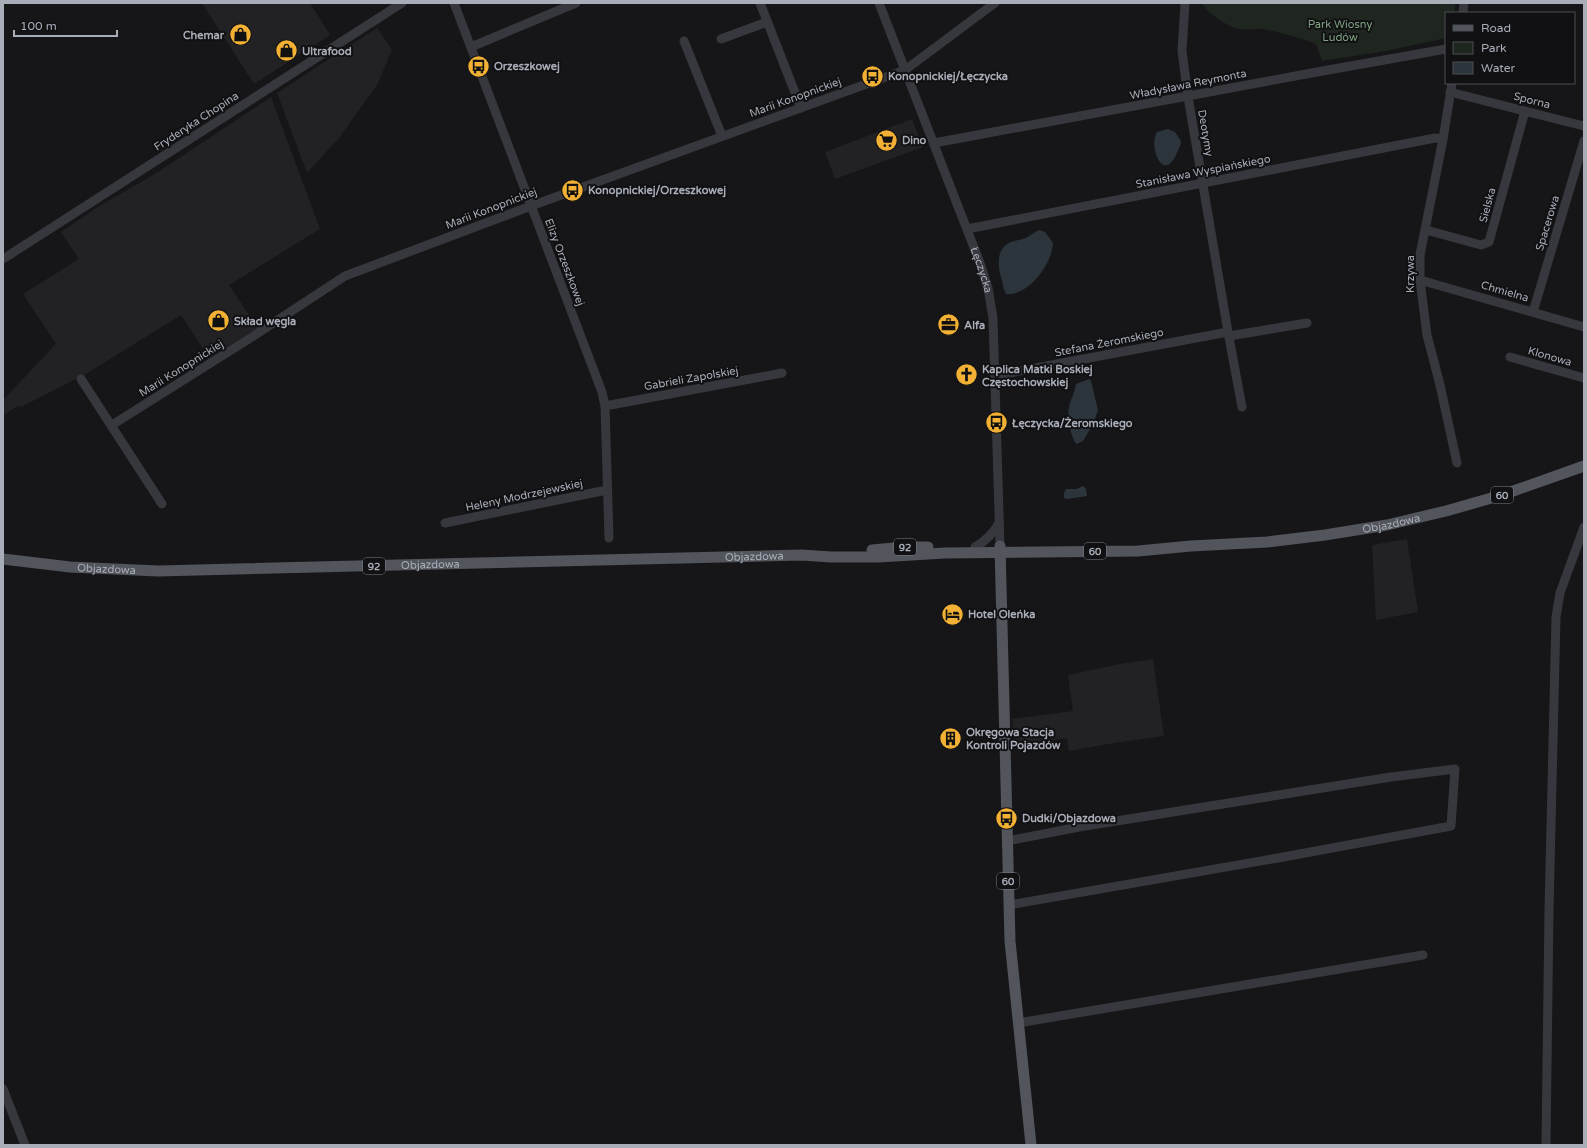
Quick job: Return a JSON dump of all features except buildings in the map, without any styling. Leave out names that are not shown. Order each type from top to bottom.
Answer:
[{"type":"main road","name":"Objazdowa","points":[[3,559],[70,567],[158,571],[810,556],[850,557],[1000,550],[1180,544],[1190,546],[1267,542],[1388,525],[1476,503],[1584,466]]},
{"type":"main road","name":"Objazdowa","points":[[810,556],[830,552],[904,547],[975,547],[1000,550]]},
{"type":"main road","name":"60","points":[[1000,550],[1010,941],[1031,1145]]},
{"type":"street","name":"Fryderyka Chopina","points":[[3,259],[402,3]]},
{"type":"street","name":"Elizy Orzeszkowej","points":[[454,3],[602,392],[605,406],[609,538]]},
{"type":"street","points":[[471,47],[576,3]]},
{"type":"street","points":[[760,3],[801,108]]},
{"type":"street","name":"Łęczycka","points":[[879,3],[967,229],[988,288],[993,318],[1000,550]]},
{"type":"street","name":"Marii Konopnickiej","points":[[112,425],[252,337],[345,276],[531,206],[905,70],[995,3]]},
{"type":"street","name":"Deotymy","points":[[1185,3],[1182,51],[1188,97],[1228,334],[1242,407]]},
{"type":"street","points":[[721,39],[767,22]]},
{"type":"street","points":[[684,42],[722,136]]},
{"type":"street","name":"Władysława Reymonta","points":[[934,144],[1445,49]]},
{"type":"street","name":"Sporna","points":[[1451,88],[1525,111],[1584,126]]},
{"type":"street","name":"Krzywa","points":[[1451,88],[1443,139],[1420,255],[1420,280],[1427,335],[1457,463]]},
{"type":"street","name":"Sielska","points":[[1426,230],[1481,245],[1489,242],[1525,111]]},
{"type":"street","name":"Stanisława Wyspiańskiego","points":[[967,229],[1435,138],[1443,139]]},
{"type":"street","name":"Spacerowa","points":[[1534,312],[1584,141]]},
{"type":"street","name":"Chmielna","points":[[1420,280],[1584,327]]},
{"type":"street","points":[[1228,334],[1307,323]]},
{"type":"street","name":"Stefana Żeromskiego","points":[[995,374],[1017,372],[1228,334]]},
{"type":"street","name":"Klonowa","points":[[1510,357],[1584,378]]},
{"type":"street","name":"Gabrieli Zapolskiej","points":[[605,406],[782,373]]},
{"type":"street","points":[[81,378],[162,504]]},
{"type":"street","name":"Heleny Modrzejewskiej","points":[[445,523],[607,490]]},
{"type":"street","points":[[975,547],[983,543],[991,536],[1000,521]]},
{"type":"street","points":[[1546,1145],[1549,910],[1556,617],[1560,593],[1584,527]]},
{"type":"street","points":[[1007,841],[1079,827],[1384,778],[1455,769],[1451,826],[1009,905]]},
{"type":"street","points":[[1018,1023],[1423,955]]},
{"type":"street","points":[[3,1089],[25,1145]]},
{"type":"shaded area","points":[[202,3],[310,3],[330,35],[254,84]]},
{"type":"shaded area","points":[[377,28],[392,50],[377,85],[339,138],[307,173],[277,93]]},
{"type":"shaded area","points":[[271,97],[320,229],[229,285],[258,328],[209,358],[181,315],[86,374],[21,407],[18,406],[3,415],[3,400],[56,344],[23,294],[79,259],[61,232],[98,207],[158,172]]},
{"type":"shaded area","points":[[912,119],[923,147],[835,179],[825,152]]},
{"type":"shaded area","points":[[1407,539],[1418,612],[1376,620],[1372,545]]},
{"type":"shaded area","points":[[1153,659],[1164,736],[1069,751],[1067,738],[1015,746],[1012,719],[1073,711],[1068,675]]},
{"type":"green space","name":"Park Wiosny Ludów","points":[[1201,3],[1456,3],[1454,12],[1445,12],[1445,38],[1386,51],[1322,61],[1316,44],[1290,35],[1263,29],[1241,30],[1228,25]]},
{"type":"water","points":[[1168,129],[1175,132],[1181,141],[1176,155],[1171,163],[1166,165],[1162,164],[1158,159],[1154,145],[1157,132]]},
{"type":"water","points":[[1039,230],[1045,232],[1053,243],[1052,251],[1044,269],[1031,284],[1023,290],[1006,294],[999,266],[999,256],[1003,248],[1011,242],[1026,238]]},
{"type":"water","points":[[1089,379],[1091,381],[1098,410],[1094,422],[1083,441],[1076,444],[1069,424],[1068,413],[1070,403],[1076,384]]},
{"type":"water","points":[[1083,486],[1086,489],[1087,496],[1067,499],[1064,498],[1066,489],[1076,489]]},
{"type":"place","name":"Chemar","points":[[240,35]]},
{"type":"place","name":"Ultrafood","points":[[287,51]]},
{"type":"place","name":"Orzeszkowej","points":[[478,66]]},
{"type":"place","name":"Konopnickiej/Łęczycka","points":[[872,76]]},
{"type":"place","name":"Dino","points":[[887,140]]},
{"type":"place","name":"Konopnickiej/Orzeszkowej","points":[[573,190]]},
{"type":"place","name":"Skład węgla","points":[[219,321]]},
{"type":"place","name":"Alfa","points":[[948,325]]},
{"type":"place","name":"Kaplica Matki Boskiej Częstochowskiej","points":[[967,375]]},
{"type":"place","name":"Łęczycka/Żeromskiego","points":[[996,423]]},
{"type":"place","name":"Hotel Oleńka","points":[[952,614]]},
{"type":"place","name":"Okręgowa Stacja Kontroli Pojazdów","points":[[951,738]]},
{"type":"place","name":"Dudki/Objazdowa","points":[[1007,818]]}]
